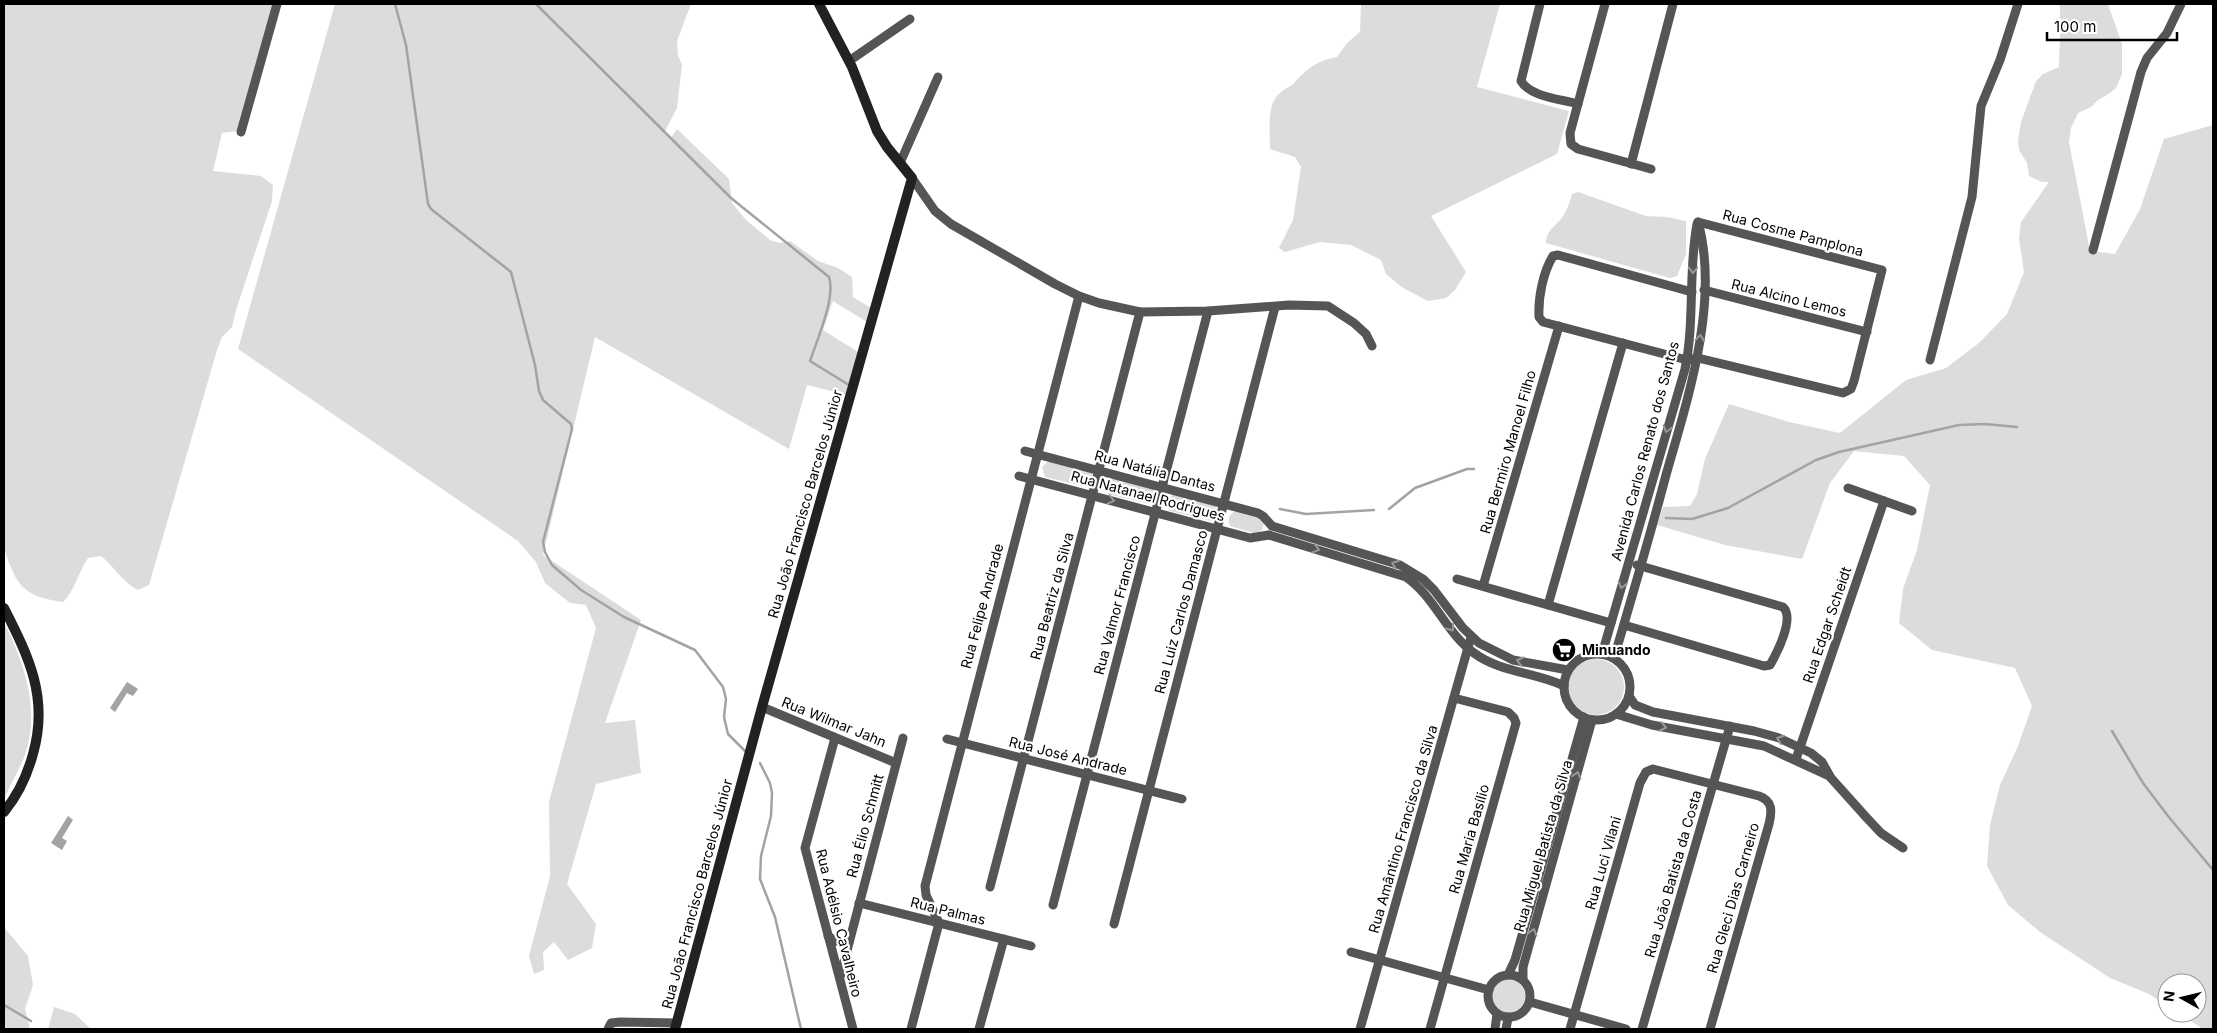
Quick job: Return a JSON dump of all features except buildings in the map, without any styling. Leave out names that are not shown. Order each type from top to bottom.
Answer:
[{"type":"street","points":[[241,132],[277,4]]},
{"type":"street","points":[[819,4],[849,61],[877,132],[935,211],[951,224],[1078,296],[1140,312],[1208,311],[1308,305],[1328,306],[1354,322],[1366,334],[1372,346]]},
{"type":"street","points":[[1540,4],[1521,82],[1525,88],[1532,92],[1578,104]]},
{"type":"street","points":[[1605,4],[1570,133],[1571,144],[1574,147],[1651,169]]},
{"type":"street","points":[[1632,164],[1673,4]]},
{"type":"street","points":[[1930,360],[1972,197],[1981,106],[2000,60],[2018,4]]},
{"type":"street","points":[[2093,250],[2141,72],[2147,58],[2167,33],[2181,4]]},
{"type":"street","points":[[849,61],[910,19]]},
{"type":"street","points":[[900,163],[938,77]]},
{"type":"street","name":"Rua João Francisco Barcelos Júnior","points":[[676,1026],[762,707],[912,178]]},
{"type":"street","name":"Rua Cosme Pamplona","points":[[1698,222],[1882,270],[1867,332]]},
{"type":"street","name":"Avenida Carlos Renato dos Santos","points":[[1614,658],[1698,358],[1704,290],[1704,242],[1698,222]]},
{"type":"street","name":"Avenida Carlos Renato dos Santos","points":[[1602,654],[1687,360],[1690,345],[1694,243],[1698,222]]},
{"type":"street","points":[[1692,292],[1562,255],[1554,256],[1549,264],[1539,301],[1538,317],[1543,322],[1687,360],[1698,358],[1844,393],[1851,389],[1867,332]]},
{"type":"street","name":"Rua Alcino Lemos","points":[[1704,290],[1867,332]]},
{"type":"street","name":"Rua Felipe Andrade","points":[[939,923],[926,895],[925,886],[1078,296]]},
{"type":"street","name":"Rua Luiz Carlos Damasco","points":[[1114,924],[1275,307]]},
{"type":"street","name":"Rua Valmor Francisco","points":[[1053,905],[1208,311]]},
{"type":"street","name":"Rua Beatriz da Silva","points":[[990,887],[1140,312]]},
{"type":"street","name":"Rua Bermiro Manoel Filho","points":[[1483,586],[1560,326]]},
{"type":"street","points":[[1548,605],[1623,343]]},
{"type":"street","name":"Rua Natália Dantas","points":[[1025,451],[1258,513],[1263,516],[1271,530]]},
{"type":"street","name":"Rua Natanael Rodrigues","points":[[1019,476],[1250,538],[1271,530]]},
{"type":"street","points":[[1848,488],[1912,511]]},
{"type":"street","name":"Rua Edgar Scheidt","points":[[1796,759],[1884,501]]},
{"type":"street","points":[[1271,530],[1391,562],[1414,572],[1434,590],[1471,637],[1488,649],[1514,660],[1568,670]]},
{"type":"street","points":[[1271,530],[1406,577],[1423,591],[1468,648],[1496,665],[1548,679],[1564,686]]},
{"type":"street","points":[[1624,625],[1757,665],[1770,664],[1786,626],[1787,610],[1779,606],[1629,563]]},
{"type":"street","points":[[1457,579],[1611,623]]},
{"type":"street","points":[[4,608],[28,659],[38,696],[40,712],[37,739],[24,780],[4,812]]},
{"type":"street","name":"Rua Amântino Francisco da Silva","points":[[1360,1029],[1471,637]]},
{"type":"street","points":[[1592,654],[1602,654],[1614,658],[1621,664],[1629,679],[1628,696],[1624,706],[1609,718],[1588,719],[1577,714],[1567,702],[1564,686],[1568,670],[1583,657],[1592,654]]},
{"type":"street","points":[[1628,696],[1635,705],[1653,712],[1766,734],[1800,747],[1817,757],[1831,778],[1881,833],[1903,848]]},
{"type":"street","name":"Rua Maria Basílio","points":[[1430,1029],[1516,722],[1508,712],[1454,698]]},
{"type":"street","name":"Rua Wilmar Jahn","points":[[762,707],[896,763]]},
{"type":"street","points":[[1616,714],[1652,725],[1764,746],[1796,759],[1831,778]]},
{"type":"street","name":"Rua Miguel Batista da Silva","points":[[1508,975],[1515,960],[1588,719]]},
{"type":"street","name":"Rua Miguel Batista da Silva","points":[[1523,979],[1523,967],[1588,719]]},
{"type":"street","name":"Rua João Batista da Costa","points":[[1642,1029],[1730,726]]},
{"type":"street","name":"Rua Adélsio Cavalheiro","points":[[835,738],[805,848],[853,1029]]},
{"type":"street","name":"Rua Élio Schmitt","points":[[839,978],[903,738]]},
{"type":"street","name":"Rua José Andrade","points":[[947,739],[1182,799]]},
{"type":"street","name":"Rua Luci Vilani","points":[[1570,1029],[1642,777],[1646,772],[1659,769],[1713,784]]},
{"type":"street","name":"Rua Gleci Dias Carneiro","points":[[1710,1029],[1769,824],[1771,809],[1768,800],[1764,798],[1713,784]]},
{"type":"street","name":"Rua Palmas","points":[[859,903],[1031,946]]},
{"type":"street","points":[[911,1029],[939,923]]},
{"type":"street","points":[[828,936],[835,942],[849,942]]},
{"type":"street","points":[[979,1029],[1004,939]]},
{"type":"street","points":[[1351,952],[1489,990]]},
{"type":"street","points":[[1508,975],[1523,979],[1530,989],[1530,1002],[1522,1014],[1508,1018],[1497,1014],[1489,1004],[1489,990],[1496,979],[1508,975]]},
{"type":"street","points":[[1530,1002],[1626,1029]]},
{"type":"street","points":[[1495,1029],[1497,1014]]},
{"type":"street","points":[[1506,1029],[1508,1018]]},
{"type":"street","points":[[608,1029],[611,1023],[620,1022],[676,1026]]},
{"type":"shaded area","points":[[4,4],[274,4],[238,131],[222,133],[213,171],[261,176],[273,185],[272,201],[232,327],[222,337],[217,350],[149,585],[138,590],[127,582],[101,556],[88,558],[71,592],[63,602],[39,597],[24,588],[18,581],[5,551]]},
{"type":"shaded area","points":[[335,4],[691,4],[677,41],[678,55],[682,65],[677,108],[664,133],[671,138],[677,129],[729,179],[732,203],[746,220],[770,240],[779,243],[790,241],[818,261],[838,268],[852,277],[853,297],[871,308],[867,322],[833,301],[823,330],[858,352],[847,395],[807,385],[789,449],[595,337],[543,555],[641,620],[605,723],[635,720],[641,773],[596,784],[567,884],[596,924],[592,948],[568,960],[554,942],[543,952],[544,970],[534,974],[529,956],[550,876],[549,802],[596,628],[586,605],[570,603],[545,583],[536,562],[518,541],[238,349]]},
{"type":"shaded area","points":[[1361,4],[1500,4],[1477,87],[1569,111],[1557,154],[1431,216],[1466,272],[1455,290],[1446,298],[1428,301],[1403,288],[1386,274],[1381,260],[1351,245],[1320,242],[1285,252],[1279,248],[1293,220],[1301,167],[1295,157],[1270,149],[1270,119],[1273,104],[1280,93],[1309,69],[1324,60],[1337,57],[1347,43],[1360,32]]},
{"type":"shaded area","points":[[2059,4],[2108,4],[2122,44],[2122,74],[2116,88],[2091,107],[2078,113],[2071,128],[2069,142],[2090,251],[2115,254],[2140,209],[2164,139],[2213,125],[2213,1029],[2203,1029],[2194,1023],[2207,1023],[2207,973],[2157,973],[2157,999],[2149,994],[2110,978],[2040,932],[2008,905],[1987,866],[1990,825],[2000,785],[2018,746],[2032,706],[2015,668],[1932,650],[1899,623],[1903,589],[1917,550],[1930,485],[1904,456],[1854,451],[1830,483],[1802,559],[1725,545],[1657,525],[1663,507],[1690,506],[1697,494],[1705,459],[1729,404],[1789,422],[1840,433],[1906,380],[1946,368],[1979,343],[2007,314],[2024,272],[2019,238],[2021,222],[2049,182],[2042,182],[2029,176],[2027,163],[2019,150],[2018,141],[2021,122],[2036,81],[2043,74],[2059,67]]},
{"type":"shaded area","points":[[1578,192],[1646,216],[1667,217],[1686,221],[1686,254],[1677,276],[1670,278],[1546,243],[1548,233],[1566,211],[1572,194]]},
{"type":"shaded area","points":[[1049,461],[1090,471],[1094,478],[1093,483],[1087,487],[1045,477],[1042,467]]},
{"type":"shaded area","points":[[1111,477],[1152,488],[1157,495],[1156,500],[1149,504],[1108,494],[1104,484]]},
{"type":"shaded area","points":[[1173,494],[1214,505],[1219,512],[1218,517],[1211,521],[1170,511],[1166,501]]},
{"type":"shaded area","points":[[1236,511],[1260,517],[1264,522],[1262,530],[1257,534],[1230,526],[1229,517]]},
{"type":"shaded area","points":[[4,622],[24,672],[31,707],[31,724],[23,760],[4,799]]},
{"type":"shaded area","points":[[1596,659],[1607,661],[1616,667],[1622,676],[1624,687],[1622,698],[1616,707],[1607,713],[1596,715],[1585,713],[1576,707],[1570,698],[1568,687],[1570,676],[1576,667],[1585,661]]},
{"type":"shaded area","points":[[127,682],[138,689],[133,696],[127,693],[115,712],[110,708]]},
{"type":"shaded area","points":[[68,816],[73,820],[62,838],[67,841],[62,850],[51,843]]},
{"type":"shaded area","points":[[4,927],[28,956],[33,985],[25,1009],[30,1029],[4,1029]]},
{"type":"shaded area","points":[[1508,979],[1515,980],[1520,984],[1524,989],[1524,1003],[1520,1008],[1515,1012],[1508,1013],[1501,1012],[1496,1008],[1492,1003],[1491,996],[1492,989],[1496,984],[1501,980]]},
{"type":"shaded area","points":[[54,1007],[75,1014],[91,1029],[48,1029]]},
{"type":"waterway","points":[[395,4],[406,45],[428,204],[431,209],[511,272],[535,365],[539,391],[543,400],[571,424],[572,429],[543,542],[545,552],[552,565],[581,590],[624,617],[695,650],[723,687],[726,699],[724,717],[728,734],[745,751]]},
{"type":"waterway","points":[[536,4],[731,198],[829,277],[830,296],[828,307],[810,361],[849,385]]},
{"type":"waterway","points":[[1666,518],[1692,519],[1728,508],[1816,460],[1839,452],[1959,425],[1985,424],[2017,427]]},
{"type":"waterway","points":[[1389,509],[1415,488],[1467,469],[1474,469]]},
{"type":"waterway","points":[[1280,509],[1306,514],[1374,510]]},
{"type":"waterway","points":[[2112,731],[2143,783],[2213,870]]},
{"type":"waterway","points":[[760,763],[770,783],[772,793],[771,816],[761,856],[760,879],[775,917],[801,1029]]},
{"type":"waterway","points":[[4,1005],[31,1021]]},
{"type":"place","name":"Minuando","points":[[1564,650]]}]
